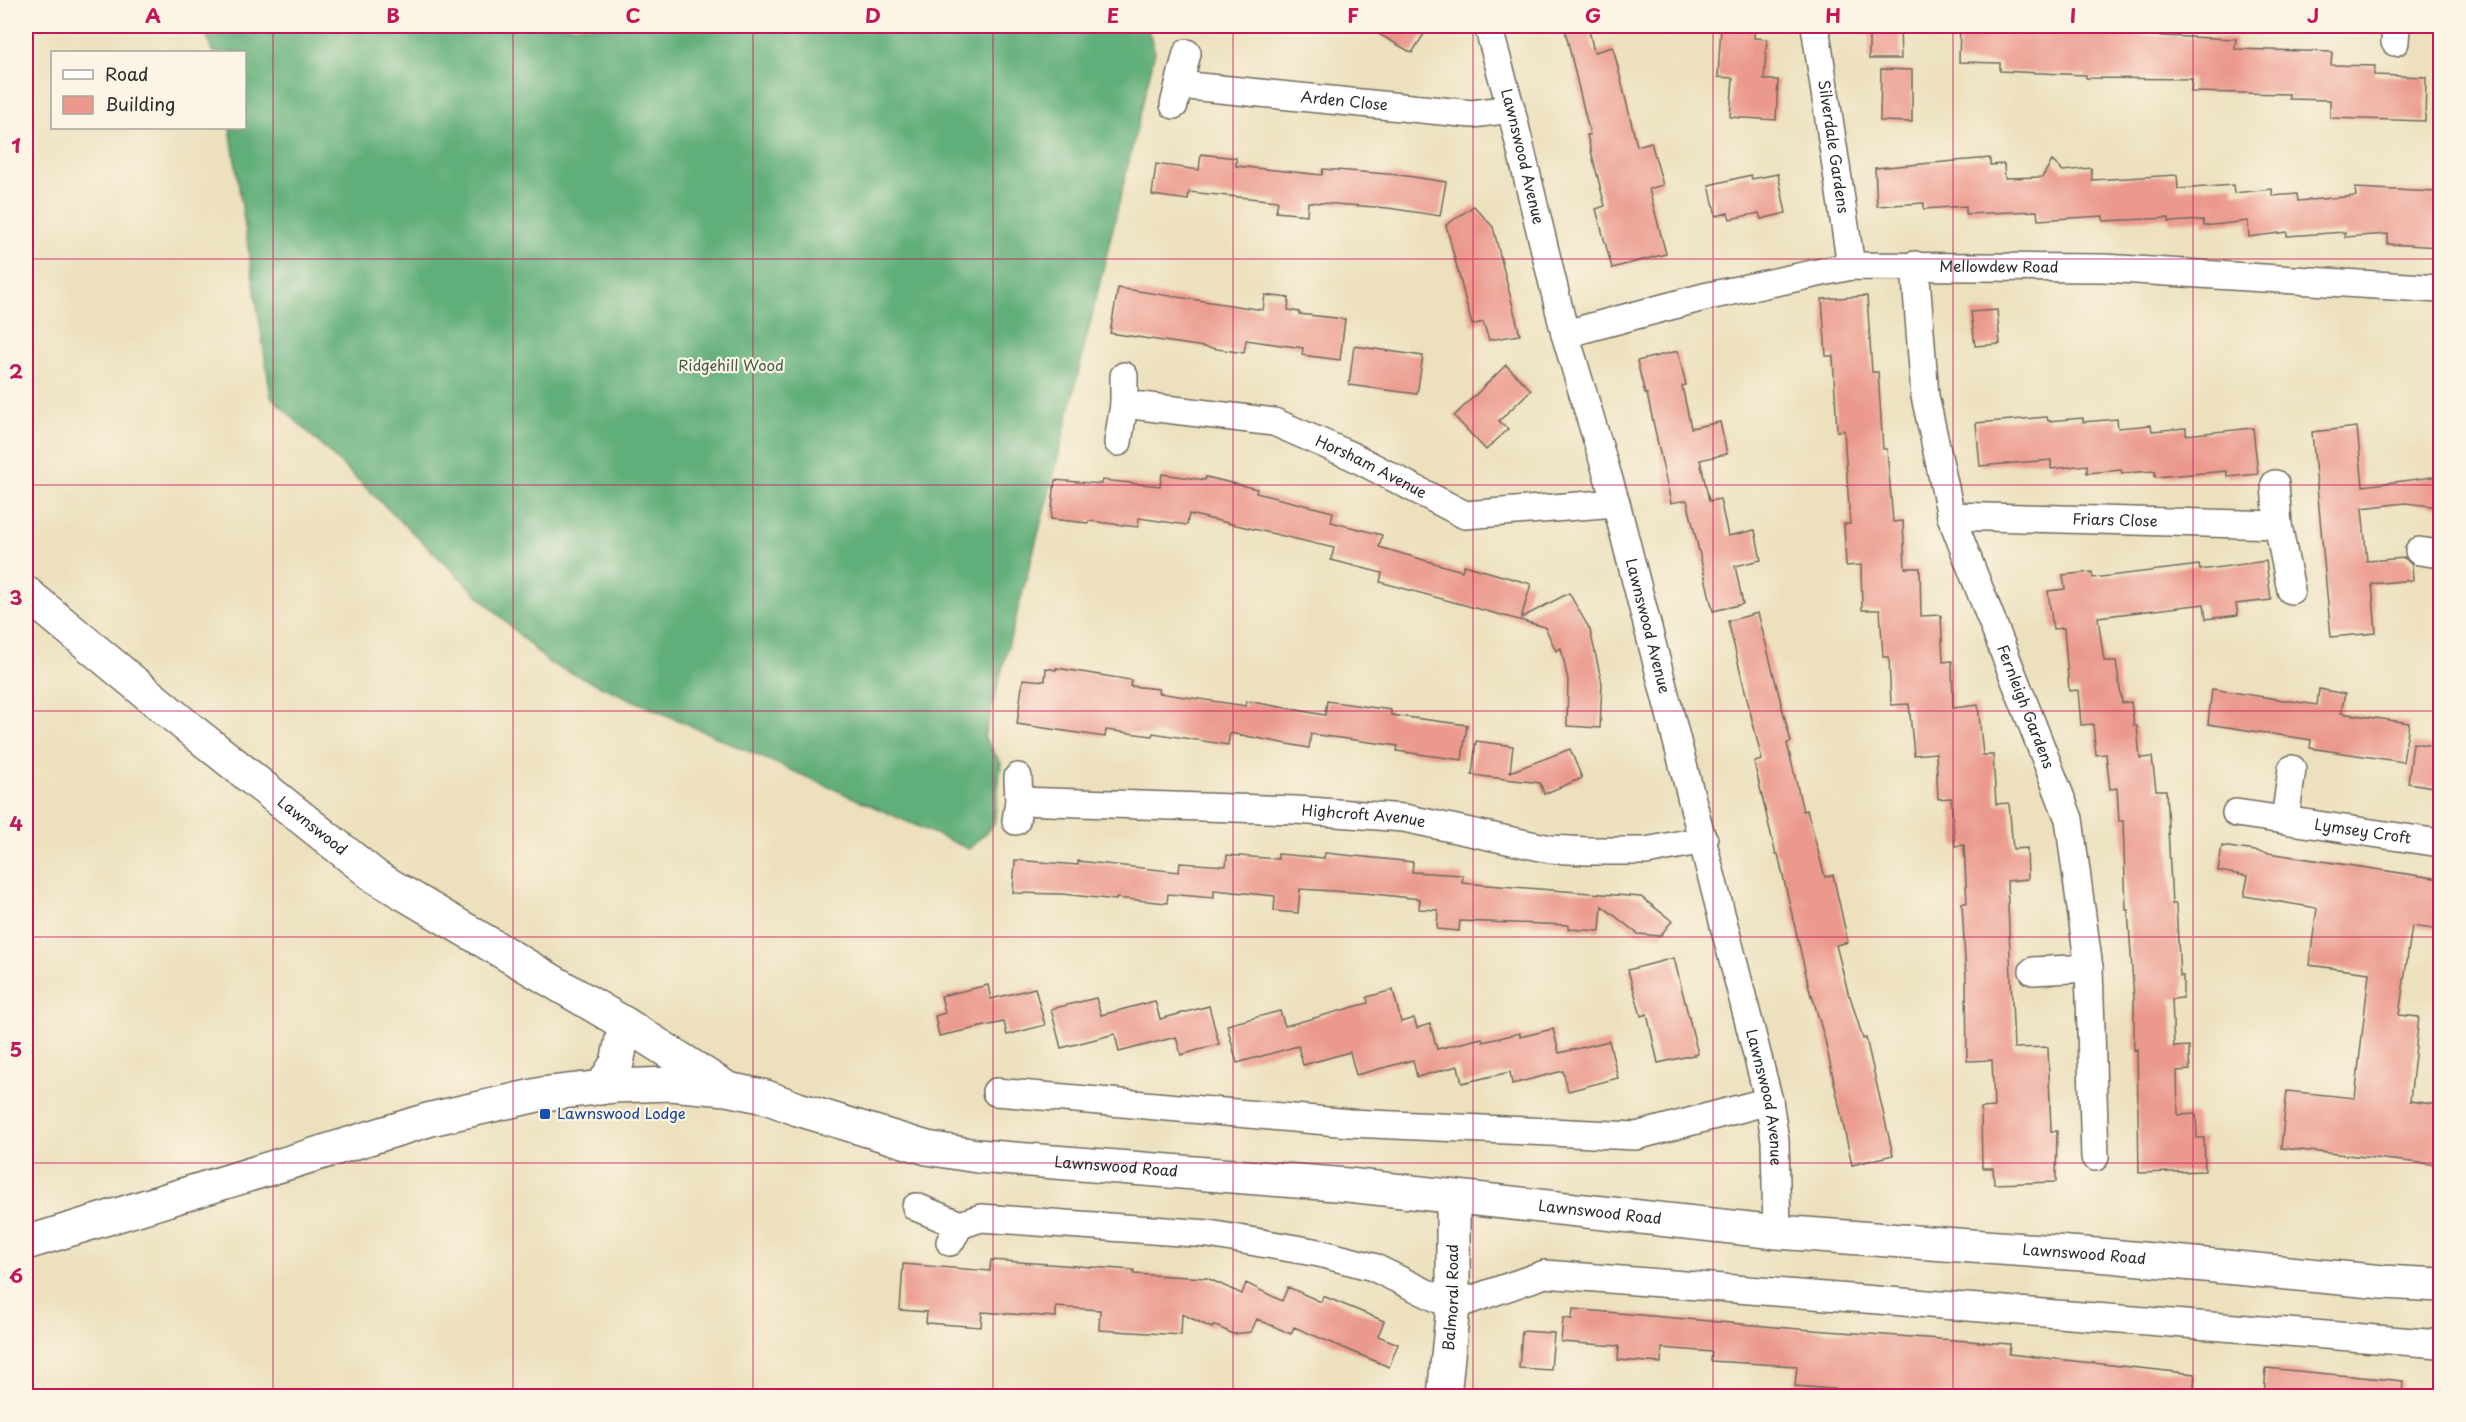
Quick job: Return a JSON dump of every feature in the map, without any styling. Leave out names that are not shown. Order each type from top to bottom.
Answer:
[{"type":"street","name":"Lawnswood Avenue","points":[[1488,26],[1511,109],[1565,334],[1616,503],[1704,840],[1768,1101],[1775,1140],[1777,1232]]},
{"type":"street","name":"Silverdale Gardens","points":[[1815,26],[1851,266]]},
{"type":"street","name":"Arden Close","points":[[1187,53],[1177,95],[1472,114],[1511,109]]},
{"type":"street","name":"Fernleigh Gardens","points":[[1915,265],[1925,396],[1952,516],[2069,819],[2089,968],[2095,1157]]},
{"type":"street","name":"Mellowdew Road","points":[[1565,334],[1704,297],[1851,266],[2104,268],[2440,289]]},
{"type":"street","points":[[1118,442],[1124,404],[1124,376]]},
{"type":"street","name":"Horsham Avenue","points":[[1124,404],[1274,422],[1352,456],[1465,515],[1616,503]]},
{"type":"street","points":[[2275,484],[2278,525],[2291,590]]},
{"type":"street","name":"Friars Close","points":[[1952,516],[2278,525]]},
{"type":"street","name":"Lawnswood","points":[[26,593],[190,729],[376,877],[624,1024],[727,1089]]},
{"type":"street","points":[[2285,820],[2292,769]]},
{"type":"street","name":"Highcroft Avenue","points":[[1018,800],[1296,810],[1404,818],[1550,849],[1646,851],[1704,840]]},
{"type":"street","name":"Lymsey Croft","points":[[2236,813],[2440,843]]},
{"type":"street","points":[[2032,971],[2089,968]]},
{"type":"street","points":[[601,1088],[617,1063],[624,1024]]},
{"type":"street","name":"Lawnswood","points":[[26,1243],[430,1119],[542,1094],[669,1084],[727,1089],[766,1097]]},
{"type":"street","points":[[996,1092],[1350,1123],[1636,1136],[1768,1101]]},
{"type":"street","name":"Lawnswood Road","points":[[766,1097],[927,1148],[977,1156],[1348,1185],[1777,1232],[2110,1256],[2440,1286]]},
{"type":"street","name":"Balmoral Road","points":[[1444,1396],[1453,1306],[1453,1198]]},
{"type":"street","points":[[916,1207],[955,1234],[981,1218],[1209,1234],[1319,1253],[1373,1267],[1453,1306],[1545,1274],[2440,1344]]},
{"type":"green space","name":"Ridgehill Wood","points":[[204,26],[1147,26],[1155,52],[1054,474],[984,737],[1001,763],[994,825],[969,849],[549,663],[271,397],[230,129],[246,129],[246,51],[212,51]]},
{"type":"building","points":[[1365,26],[1429,26],[1412,53]]},
{"type":"building","points":[[1564,26],[1588,26],[1594,52],[1613,47],[1637,146],[1651,142],[1663,185],[1649,189],[1666,254],[1612,268],[1596,209],[1605,206]]},
{"type":"building","points":[[1721,26],[1755,26],[1754,38],[1767,39],[1764,80],[1778,80],[1776,120],[1730,117],[1733,78],[1718,77]]},
{"type":"building","points":[[1869,26],[1900,26],[1901,59],[1869,59]]},
{"type":"building","points":[[1960,26],[2140,26],[2140,35],[2236,39],[2235,49],[2332,52],[2331,65],[2375,66],[2374,75],[2426,77],[2425,121],[2330,118],[2330,100],[2289,99],[2289,94],[2191,92],[2192,79],[2086,78],[2086,75],[2000,71],[2000,63],[1959,62]]},
{"type":"building","points":[[1881,69],[1912,70],[1912,122],[1880,121]]},
{"type":"building","points":[[1201,154],[1236,158],[1236,166],[1322,175],[1323,169],[1400,175],[1446,182],[1440,216],[1388,208],[1308,202],[1307,215],[1276,212],[1278,201],[1189,192],[1188,200],[1152,195],[1156,164],[1199,170]]},
{"type":"building","points":[[1990,158],[1990,165],[2004,164],[2005,178],[2042,177],[2052,161],[2063,171],[2091,168],[2092,180],[2177,175],[2178,189],[2233,185],[2234,193],[2272,189],[2272,196],[2297,194],[2298,201],[2356,196],[2355,188],[2435,192],[2434,200],[2440,201],[2440,247],[2388,244],[2388,234],[2345,237],[2345,232],[2287,236],[2287,232],[2249,237],[2248,221],[2204,226],[2203,220],[2169,222],[2169,218],[2103,221],[2103,216],[2038,220],[2037,211],[1966,214],[1966,206],[1924,209],[1924,203],[1877,206],[1875,168]]},
{"type":"building","points":[[1778,174],[1786,213],[1761,219],[1759,213],[1730,219],[1728,213],[1716,216],[1709,185],[1751,175],[1752,179]]},
{"type":"building","points":[[1474,206],[1493,227],[1520,335],[1489,340],[1483,322],[1472,325],[1446,225]]},
{"type":"building","points":[[1118,288],[1263,310],[1265,295],[1289,298],[1288,310],[1299,312],[1299,314],[1345,319],[1340,360],[1302,355],[1303,348],[1246,340],[1244,353],[1110,333]]},
{"type":"building","points":[[1867,296],[1872,372],[1878,372],[1883,449],[1887,449],[1893,522],[1903,521],[1905,568],[1920,568],[1921,616],[1941,615],[1943,662],[1952,661],[1953,708],[1978,705],[1983,755],[1993,755],[1996,804],[2009,803],[2013,849],[2027,848],[2028,879],[2007,881],[2014,1048],[2048,1047],[2051,1131],[2057,1131],[2056,1182],[1994,1184],[1993,1168],[1982,1168],[1981,1108],[1994,1107],[1992,1060],[1967,1061],[1962,903],[1967,903],[1964,845],[1955,846],[1951,798],[1938,799],[1936,753],[1914,755],[1909,704],[1891,705],[1889,657],[1883,657],[1880,610],[1862,610],[1861,565],[1846,566],[1844,524],[1850,524],[1844,430],[1837,431],[1833,356],[1826,356],[1822,299]]},
{"type":"building","points":[[1997,310],[2000,344],[1975,346],[1971,312]]},
{"type":"building","points":[[1354,346],[1423,356],[1417,394],[1349,385]]},
{"type":"building","points":[[1678,351],[1686,385],[1682,386],[1691,428],[1720,422],[1727,454],[1700,460],[1709,501],[1720,499],[1728,536],[1755,530],[1761,560],[1735,566],[1743,604],[1713,611],[1687,500],[1671,503],[1647,394],[1645,394],[1637,361]]},
{"type":"building","points":[[1506,365],[1531,390],[1499,421],[1508,429],[1486,450],[1454,416]]},
{"type":"building","points":[[2047,417],[2048,421],[2083,418],[2083,422],[2117,419],[2118,428],[2151,425],[2152,431],[2186,428],[2186,435],[2253,428],[2258,474],[2227,477],[2227,471],[2155,477],[2155,471],[2122,473],[2121,470],[2087,473],[2087,465],[2051,469],[2051,460],[1980,466],[1976,423]]},
{"type":"building","points":[[2357,427],[2363,486],[2440,476],[2440,507],[2405,503],[2362,508],[2367,561],[2405,558],[2412,565],[2413,580],[2372,584],[2376,633],[2331,637],[2312,432]]},
{"type":"building","points":[[1162,474],[1205,480],[1206,477],[1257,489],[1256,493],[1333,512],[1331,522],[1382,535],[1379,547],[1462,571],[1464,565],[1531,584],[1521,618],[1569,593],[1590,630],[1602,683],[1600,728],[1567,726],[1568,680],[1561,648],[1556,651],[1545,627],[1380,582],[1382,573],[1331,560],[1334,548],[1189,514],[1187,525],[1139,518],[1138,527],[1051,519],[1055,480],[1101,484],[1102,480],[1160,486]]},
{"type":"building","points":[[2266,561],[2271,600],[2236,604],[2238,615],[2206,619],[2204,604],[2098,617],[2104,661],[2116,661],[2122,703],[2131,702],[2134,726],[2137,726],[2140,758],[2152,757],[2156,790],[2166,790],[2172,904],[2176,904],[2180,976],[2183,976],[2183,998],[2172,999],[2174,1047],[2189,1046],[2190,1070],[2177,1071],[2178,1115],[2196,1114],[2197,1138],[2204,1138],[2205,1171],[2139,1173],[2137,1049],[2134,1050],[2134,999],[2128,910],[2126,910],[2123,821],[2119,821],[2117,788],[2110,789],[2106,754],[2096,755],[2093,724],[2081,725],[2078,690],[2069,691],[2064,628],[2053,629],[2048,591],[2065,589],[2063,575],[2092,572],[2093,578],[2199,565],[2200,570]]},
{"type":"building","points":[[1758,613],[1791,742],[1787,743],[1803,811],[1807,810],[1825,877],[1833,875],[1848,942],[1836,945],[1849,996],[1863,1039],[1866,1038],[1893,1155],[1852,1165],[1825,1040],[1811,996],[1754,762],[1762,760],[1728,621]]},
{"type":"building","points":[[1046,668],[1131,680],[1130,686],[1159,689],[1158,693],[1246,706],[1247,701],[1325,715],[1327,701],[1391,710],[1391,715],[1467,725],[1462,760],[1397,751],[1398,746],[1311,734],[1309,748],[1230,733],[1228,745],[1153,733],[1152,736],[1106,730],[1105,737],[1017,724],[1023,679],[1045,681]]},
{"type":"building","points":[[2212,689],[2317,705],[2319,689],[2345,694],[2341,713],[2409,723],[2403,762],[2310,748],[2311,740],[2208,724]]},
{"type":"building","points":[[1476,741],[1513,746],[1510,772],[1570,749],[1582,778],[1544,794],[1540,783],[1472,775]]},
{"type":"building","points":[[2413,743],[2440,747],[2440,788],[2408,783]]},
{"type":"building","points":[[2222,846],[2440,879],[2440,930],[2412,926],[2399,1015],[2419,1017],[2410,1101],[2440,1105],[2440,1165],[2281,1148],[2287,1091],[2355,1098],[2369,973],[2309,965],[2317,908],[2244,896],[2248,876],[2218,871]]},
{"type":"building","points":[[1325,853],[1413,862],[1412,872],[1463,875],[1462,883],[1641,897],[1672,921],[1660,936],[1638,934],[1602,906],[1600,931],[1568,929],[1568,925],[1460,921],[1459,931],[1437,929],[1438,910],[1419,909],[1420,899],[1364,893],[1300,889],[1298,913],[1274,911],[1275,896],[1214,890],[1214,898],[1168,894],[1167,903],[1062,894],[1013,893],[1015,860],[1078,865],[1078,861],[1179,872],[1180,863],[1226,866],[1227,855],[1278,859],[1278,854],[1324,858]]},
{"type":"building","points":[[1674,958],[1698,1054],[1658,1063],[1647,1014],[1641,1016],[1628,970]]},
{"type":"building","points":[[988,985],[991,999],[1035,988],[1045,1025],[1007,1035],[1004,1022],[939,1036],[935,1016],[945,1013],[941,996]]},
{"type":"building","points":[[1393,990],[1401,1022],[1414,1018],[1417,1028],[1430,1024],[1437,1049],[1482,1038],[1483,1042],[1520,1033],[1520,1037],[1553,1029],[1559,1053],[1609,1041],[1618,1078],[1568,1091],[1563,1071],[1512,1084],[1510,1072],[1462,1083],[1458,1066],[1417,1077],[1413,1060],[1356,1075],[1350,1052],[1303,1065],[1298,1046],[1237,1063],[1227,1025],[1280,1011],[1285,1026],[1368,1003],[1367,997]]},
{"type":"building","points":[[1096,998],[1101,1015],[1155,1001],[1160,1019],[1209,1006],[1219,1044],[1181,1055],[1176,1037],[1119,1052],[1115,1034],[1061,1048],[1051,1009]]},
{"type":"building","points":[[991,1260],[1134,1270],[1134,1274],[1207,1278],[1242,1294],[1246,1283],[1282,1301],[1288,1287],[1321,1302],[1323,1296],[1384,1321],[1378,1336],[1398,1344],[1389,1367],[1294,1327],[1291,1334],[1257,1319],[1251,1332],[1233,1334],[1214,1325],[1212,1328],[1182,1314],[1181,1335],[1099,1330],[1100,1310],[1056,1307],[1056,1317],[982,1312],[981,1327],[926,1323],[927,1312],[900,1310],[903,1264],[990,1271]]},
{"type":"building","points":[[1573,1309],[1799,1329],[2010,1344],[2009,1354],[2195,1374],[2193,1396],[1974,1396],[1885,1390],[1885,1393],[1795,1386],[1797,1366],[1711,1361],[1712,1352],[1662,1348],[1661,1363],[1618,1360],[1619,1346],[1561,1342],[1563,1318],[1572,1319]]},
{"type":"building","points":[[1522,1331],[1554,1333],[1551,1370],[1519,1368]]},
{"type":"building","points":[[2266,1368],[2403,1381],[2402,1396],[2264,1396]]},
{"type":"place","name":"Lawnswood Lodge","points":[[545,1114]]}]
